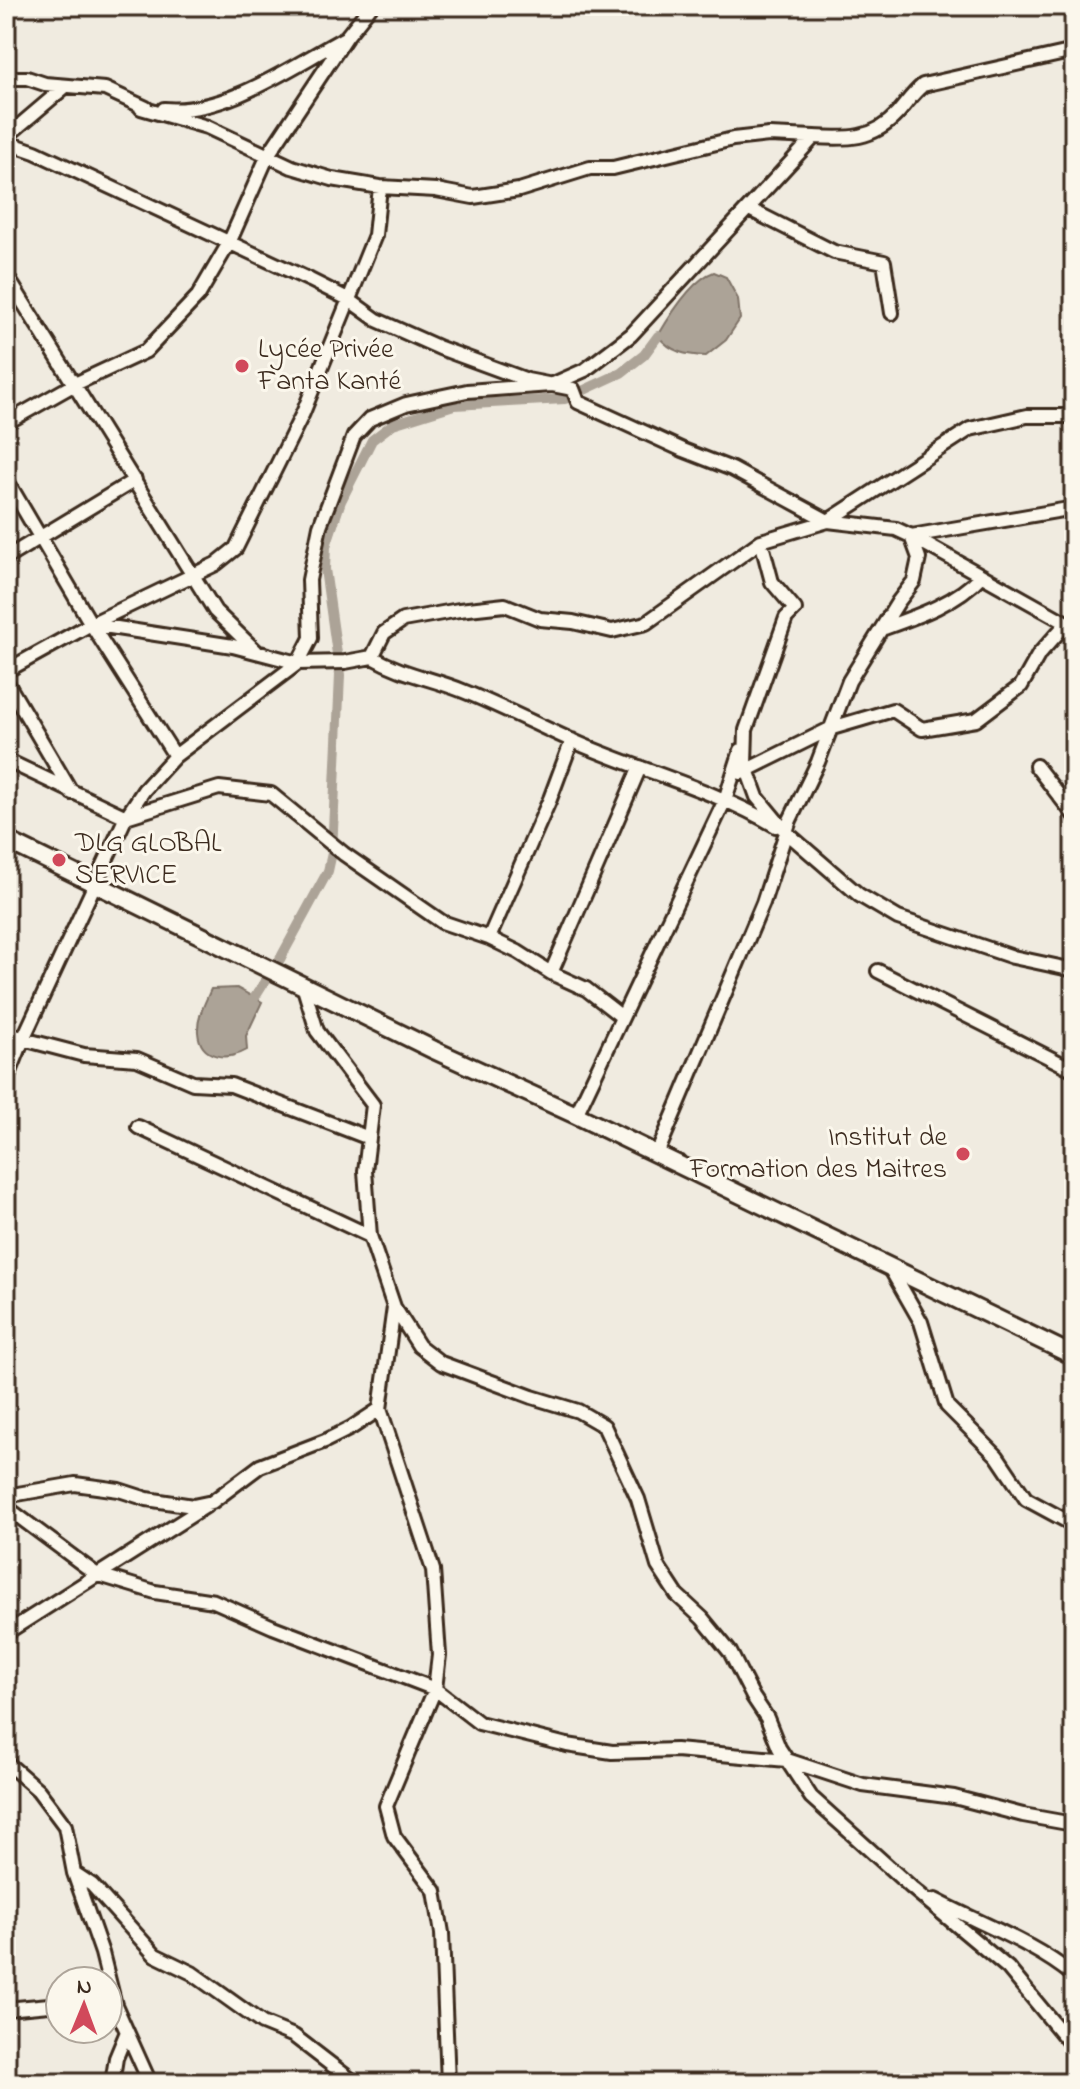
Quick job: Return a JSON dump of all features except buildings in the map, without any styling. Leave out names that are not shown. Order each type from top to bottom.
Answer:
[{"type":"main road","points":[[6,840],[434,1050],[576,1115],[1074,1356]]},
{"type":"street","points":[[6,423],[75,384],[146,351],[198,296],[229,243],[268,155],[347,36],[371,6]]},
{"type":"street","points":[[141,108],[178,111],[209,106],[279,74],[347,36]]},
{"type":"street","points":[[6,78],[105,89],[141,108],[207,127],[292,167],[332,179],[473,197],[519,190],[590,168],[613,168],[733,139],[769,135],[851,139],[872,133],[897,114],[909,96],[923,85],[1074,51]]},
{"type":"street","points":[[66,86],[6,140],[348,299],[377,320],[440,348],[527,380],[551,385],[683,450],[732,469],[828,521],[896,529],[1071,625],[1039,654],[1021,686],[976,720],[922,729],[893,710],[832,728],[747,768],[732,779]]},
{"type":"street","points":[[6,1082],[126,817],[144,790],[175,756],[298,663],[311,638],[309,580],[320,526],[354,436],[370,419],[406,404],[467,391],[551,385],[585,370],[631,335],[814,137]]},
{"type":"street","points":[[6,671],[91,624],[216,564],[236,548],[303,413],[375,235],[380,187]]},
{"type":"street","points":[[749,209],[834,252],[884,262],[892,313]]},
{"type":"street","points":[[8,281],[215,611],[257,652]]},
{"type":"street","points":[[372,657],[384,633],[403,620],[459,610],[505,605],[540,619],[573,622],[612,631],[646,623],[761,541],[828,521],[970,429],[1027,416],[1074,416]]},
{"type":"street","points":[[6,479],[91,624],[175,756]]},
{"type":"street","points":[[6,558],[135,480]]},
{"type":"street","points":[[911,536],[1074,508]]},
{"type":"street","points":[[657,1154],[763,903],[786,832],[806,792],[849,681],[914,581],[919,558],[911,536]]},
{"type":"street","points":[[576,1115],[725,800],[786,618],[795,609],[772,582],[761,541]]},
{"type":"street","points":[[884,628],[927,613],[971,587],[981,576]]},
{"type":"street","points":[[91,624],[187,638],[298,663],[345,662],[372,657],[397,671],[448,685],[572,740],[725,800],[786,832]]},
{"type":"street","points":[[6,681],[72,793]]},
{"type":"street","points":[[746,730],[747,768],[757,797],[786,832],[859,895],[898,918],[1013,957],[1074,970]]},
{"type":"street","points":[[489,938],[550,799],[572,740]]},
{"type":"street","points":[[6,760],[126,817],[219,788],[271,794],[344,854],[442,922],[489,938],[586,989],[622,1017]]},
{"type":"street","points":[[1036,766],[1074,815]]},
{"type":"street","points":[[551,973],[640,767]]},
{"type":"street","points":[[1048,965],[1074,959]]},
{"type":"street","points":[[878,971],[1074,1070]]},
{"type":"street","points":[[303,985],[317,1031],[373,1105],[365,1171],[370,1236],[394,1307],[419,1346],[441,1363],[578,1411],[604,1426],[638,1499],[658,1566],[677,1595],[702,1618],[730,1652],[767,1718],[779,1748],[811,1797],[911,1887],[1008,1968],[1074,2048]]},
{"type":"street","points":[[6,1032],[84,1055],[137,1059],[193,1083],[231,1085],[369,1138]]},
{"type":"street","points":[[138,1127],[370,1236]]},
{"type":"street","points":[[889,1266],[921,1322],[947,1406],[997,1456],[1026,1499],[1074,1525]]},
{"type":"street","points":[[394,1307],[380,1409],[433,1570],[439,1655],[435,1689],[386,1806],[394,1836],[435,1891],[445,1975],[448,2083]]},
{"type":"street","points":[[6,1633],[96,1574],[147,1545],[260,1466],[338,1435],[380,1409]]},
{"type":"street","points":[[6,1496],[75,1484],[193,1506],[212,1502]]},
{"type":"street","points":[[6,1507],[96,1574],[155,1592],[214,1601],[435,1689],[479,1723],[567,1745],[612,1752],[676,1750],[787,1760],[863,1785],[954,1797],[1073,1824],[1074,1820]]},
{"type":"street","points":[[6,1762],[38,1790],[65,1826],[74,1873],[104,1965]]},
{"type":"street","points":[[74,1873],[92,1885],[155,1955],[192,1973],[262,2023],[294,2036],[355,2083]]},
{"type":"street","points":[[911,1887],[1014,1939],[1074,1976]]},
{"type":"street","points":[[6,2009],[44,2005]]},
{"type":"street","points":[[124,2030],[150,2083]]},
{"type":"street","points":[[112,2083],[116,2058],[126,2034]]},
{"type":"shaded area","points":[[714,272],[726,277],[738,299],[740,319],[726,340],[706,356],[674,350],[658,336],[690,290]]},
{"type":"shaded area","points":[[237,988],[262,1002],[246,1036],[247,1050],[232,1056],[216,1056],[200,1041],[200,1015],[211,989]]},
{"type":"waterway","points":[[279,961],[328,871],[332,853],[340,675],[325,569],[326,546],[341,501],[372,440],[393,424],[454,405],[565,399],[621,373],[644,355],[658,336]]},
{"type":"waterway","points":[[252,1002],[267,978]]},
{"type":"place","name":"Lycée Privée Fanta Kanté","points":[[242,366]]},
{"type":"place","name":"DLG GLOBAL SERVICE","points":[[59,860]]},
{"type":"place","name":"Institut de Formation des Maitres","points":[[963,1154]]}]
